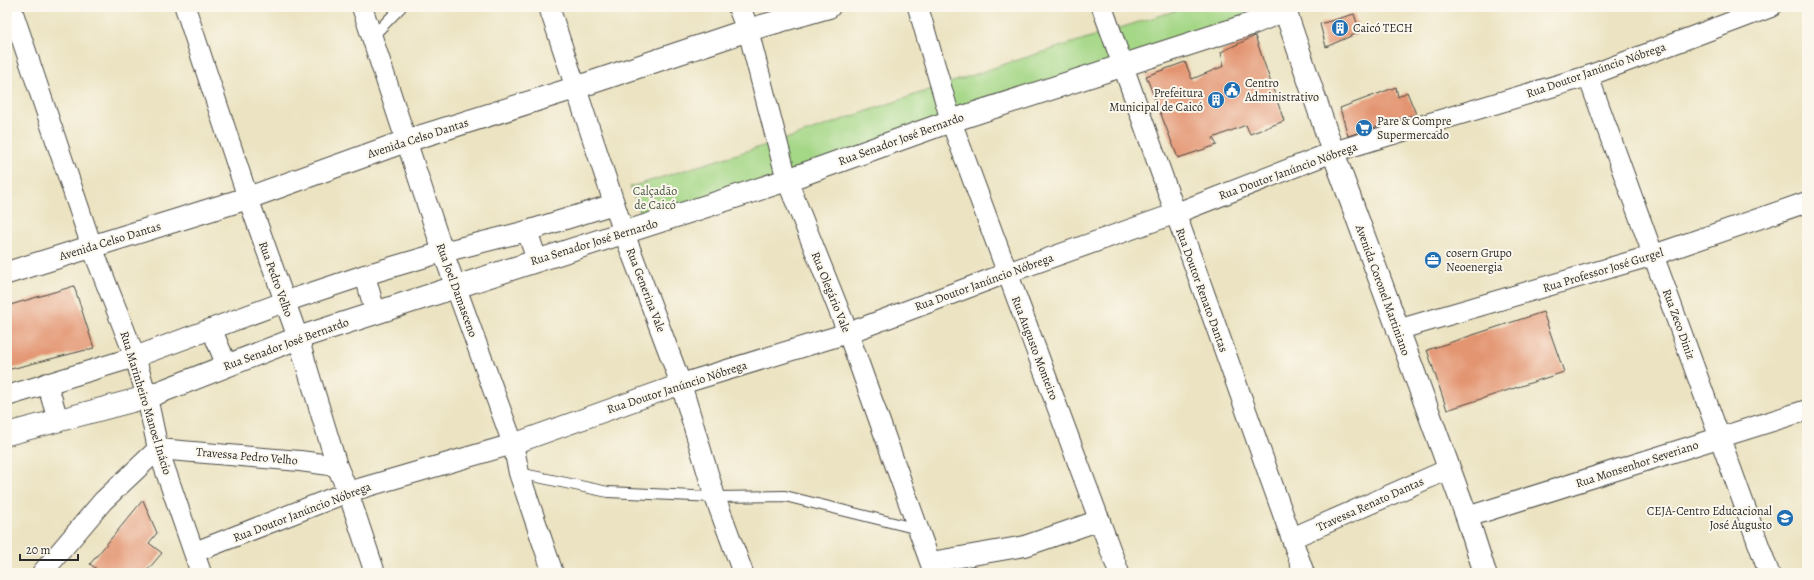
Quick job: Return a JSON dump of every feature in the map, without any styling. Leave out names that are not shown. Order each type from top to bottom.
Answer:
[{"type":"main road","name":"Rua Olegário Vale","points":[[739,7],[748,30]]},
{"type":"main road","name":"Avenida Celso Dantas","points":[[7,273],[248,198],[406,141],[575,88],[748,30],[829,7]]},
{"type":"main road","name":"Rua Senador José Bernardo","points":[[7,434],[147,397],[298,338],[787,180],[951,121],[1251,24],[1287,8]]},
{"type":"main road","name":"Avenida Coronel Martiniano","points":[[1287,8],[1334,152],[1467,517],[1485,573]]},
{"type":"street","name":"Rua Marinheiro Manoel Inácio","points":[[11,7],[92,247],[134,357],[147,397],[158,449],[195,552],[201,573]]},
{"type":"street","name":"Rua Pedro Velho","points":[[185,7],[248,198],[298,338],[337,466],[348,492],[376,573]]},
{"type":"street","name":"Rua Joel Damasceno","points":[[362,7],[455,287],[513,444],[519,474],[553,573]]},
{"type":"street","name":"Rua Generina Vale","points":[[549,7],[624,233],[681,384],[715,496],[743,573]]},
{"type":"street","name":"Rua Augusto Monteiro","points":[[918,7],[951,121],[1119,573]]},
{"type":"street","name":"Rua Doutor Renato Dantas","points":[[1102,7],[1174,214],[1304,573]]},
{"type":"street","name":"Rua Doutor Janúncio Nóbrega","points":[[195,552],[348,492],[513,444],[681,384],[848,333],[1007,273],[1174,214],[1334,152],[1588,76],[1771,7]]},
{"type":"street","name":"Rua Olegário Vale","points":[[748,30],[787,180],[848,333],[932,568]]},
{"type":"street","name":"Rua Zeco Diniz","points":[[1588,76],[1769,573]]},
{"type":"street","name":"Rua Professor José Gurgel","points":[[1398,330],[1654,255],[1807,202]]},
{"type":"street","points":[[7,396],[134,357],[212,330],[284,302],[365,275],[443,252],[527,231],[614,204]]},
{"type":"street","points":[[527,231],[537,260]]},
{"type":"street","points":[[365,275],[375,312]]},
{"type":"street","points":[[212,330],[227,366]]},
{"type":"street","points":[[47,383],[58,420]]},
{"type":"street","name":"Rua Monsenhor Severiano","points":[[1467,517],[1807,410]]},
{"type":"street","points":[[42,573],[103,501],[158,449]]},
{"type":"street","name":"Travessa Pedro Velho","points":[[158,449],[300,461],[337,466]]},
{"type":"street","name":"Travessa Renato Dantas","points":[[1292,538],[1449,469]]},
{"type":"street","points":[[932,568],[1025,546],[1100,520]]},
{"type":"lane","points":[[372,37],[401,7]]},
{"type":"lane","points":[[519,474],[608,492],[715,496],[785,496],[918,529]]},
{"type":"green space","name":"Calçadão de Caicó","points":[[1187,7],[1256,7],[1259,16],[644,221],[630,187],[789,138],[1008,63]]},
{"type":"building","name":"Caicó TECH","points":[[1354,14],[1360,32],[1326,47],[1320,24]]},
{"type":"building","name":"Prefeitura Municipal de Caicó","points":[[1255,36],[1284,121],[1250,134],[1246,125],[1213,138],[1217,145],[1178,158],[1146,76],[1185,62],[1192,79],[1224,66],[1221,52]]},
{"type":"building","name":"Pare & Compre Supermercado","points":[[1396,87],[1398,97],[1407,92],[1416,114],[1348,136],[1340,108]]},
{"type":"building","points":[[74,286],[94,348],[7,370],[7,306]]},
{"type":"building","points":[[1543,312],[1564,372],[1447,410],[1427,350]]},
{"type":"building","points":[[143,500],[157,533],[149,543],[162,553],[145,573],[102,573],[90,564]]},
{"type":"place","name":"Caicó TECH","points":[[1340,28]]},
{"type":"place","name":"Centro Administrativo","points":[[1232,90]]},
{"type":"place","name":"Prefeitura Municipal de Caicó","points":[[1216,100]]},
{"type":"place","name":"Pare & Compre Supermercado","points":[[1364,128]]},
{"type":"place","name":"cosern Grupo Neoenergia","points":[[1433,260]]},
{"type":"place","name":"CEJA-Centro Educacional José Augusto","points":[[1785,518]]}]
